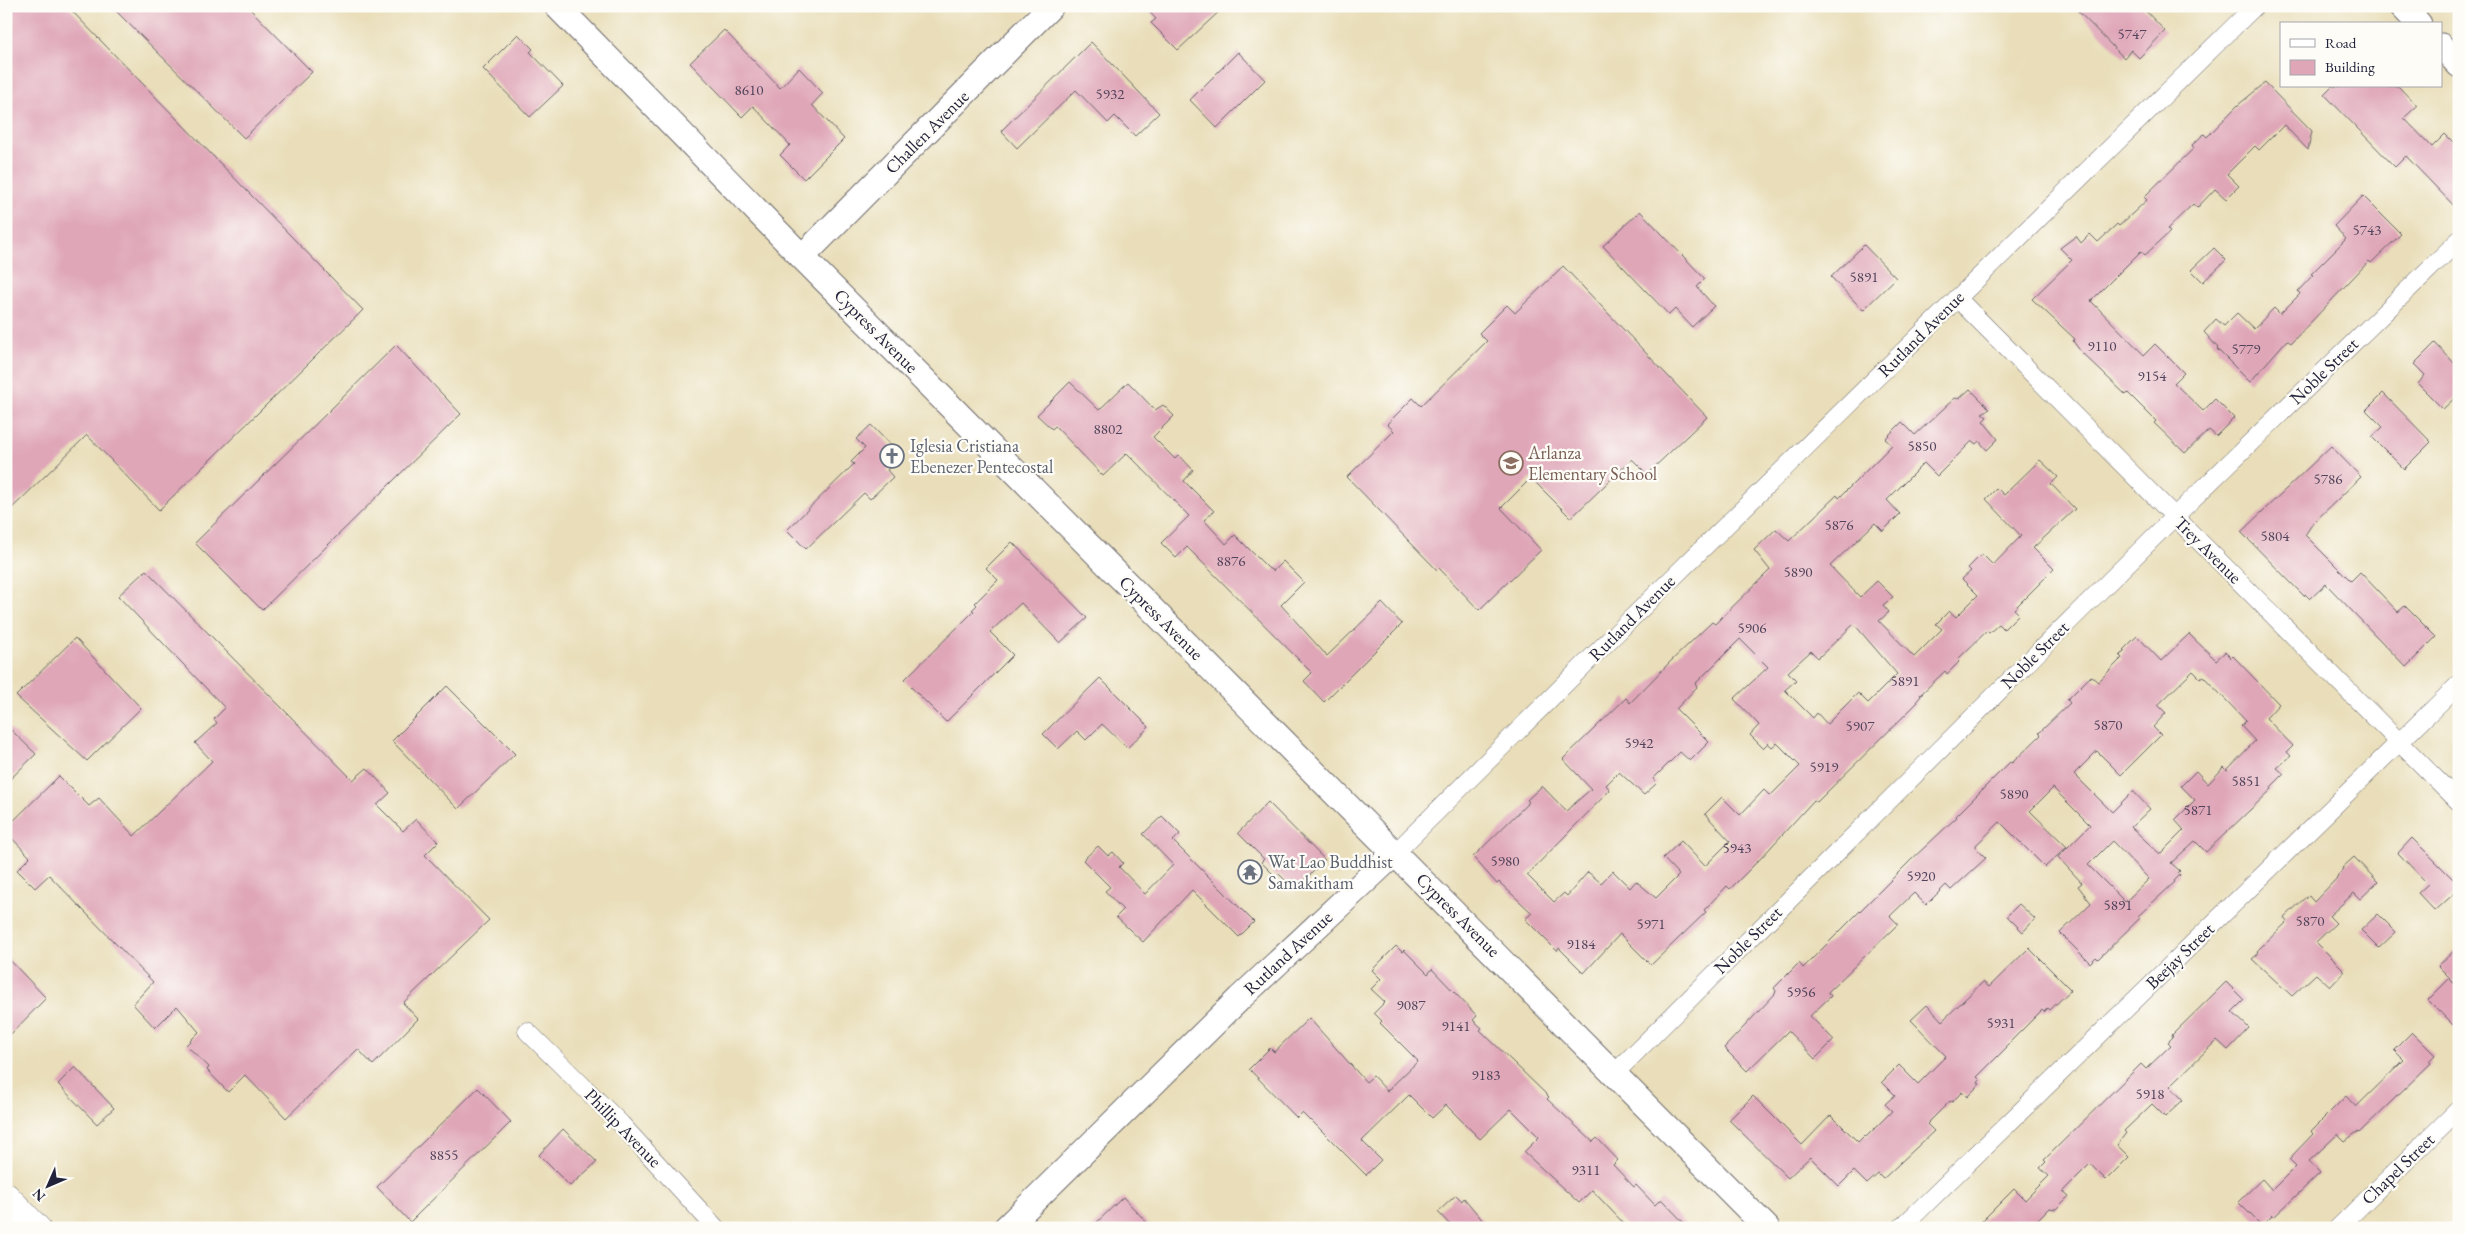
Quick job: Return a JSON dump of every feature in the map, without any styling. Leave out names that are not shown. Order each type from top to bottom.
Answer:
[{"type":"main road","points":[[6,1197],[36,1228]]},
{"type":"street","name":"Cypress Avenue","points":[[557,6],[802,257],[1767,1228]]},
{"type":"street","name":"Challen Avenue","points":[[802,257],[1051,6]]},
{"type":"street","name":"Rutland Avenue","points":[[1006,1228],[1240,998],[1395,853],[2255,6]]},
{"type":"street","points":[[2402,6],[2417,22]]},
{"type":"street","points":[[2442,47],[2459,65]]},
{"type":"street","name":"Noble Street","points":[[1614,1073],[2174,517],[2459,240]]},
{"type":"street","name":"Trey Avenue","points":[[1957,298],[2459,802]]},
{"type":"street","name":"Beejay Street","points":[[1901,1228],[2459,684]]},
{"type":"street","name":"Phillip Avenue","points":[[527,1031],[621,1124],[716,1228]]},
{"type":"street","name":"Chapel Street","points":[[2338,1228],[2459,1109]]},
{"type":"building","points":[[6,6],[67,6],[363,310],[159,510],[87,435],[6,514]]},
{"type":"building","points":[[111,6],[247,6],[312,72],[244,138]]},
{"type":"building","points":[[1144,6],[1225,6],[1178,50],[1151,23],[1156,19]]},
{"type":"building","points":[[2073,6],[2141,6],[2165,31],[2139,58],[2131,50],[2124,58]]},
{"type":"building","points":[[724,30],[780,88],[799,68],[823,93],[812,105],[844,139],[804,179],[780,155],[790,145],[753,106],[742,117],[690,63]]},
{"type":"building","points":[[518,34],[533,49],[530,52],[563,86],[530,117],[483,69]]},
{"type":"building","points":[[1091,42],[1159,113],[1135,136],[1115,116],[1108,123],[1076,90],[1017,148],[1001,131]]},
{"type":"building","points":[[1238,52],[1265,80],[1217,128],[1190,100]]},
{"type":"building","points":[[2265,83],[2312,131],[2308,150],[2284,125],[2259,150],[2255,146],[2227,174],[2239,186],[2226,199],[2215,189],[2197,208],[2193,204],[2167,229],[2170,232],[2145,255],[2141,251],[2091,301],[2144,355],[2155,344],[2184,373],[2174,383],[2203,411],[2215,399],[2234,418],[2216,436],[2209,430],[2185,453],[2154,423],[2156,421],[2128,393],[2126,395],[2081,352],[2073,341],[2075,339],[2032,299],[2072,260],[2060,248],[2076,236],[2081,243],[2090,234],[2098,242],[2117,224],[2119,226],[2147,200],[2144,197],[2194,148],[2192,145],[2204,134],[2207,137],[2238,105]]},
{"type":"building","points":[[2330,88],[2400,88],[2417,106],[2404,118],[2432,147],[2445,134],[2459,148],[2459,211],[2406,156],[2395,167],[2324,94]]},
{"type":"building","points":[[2363,196],[2401,234],[2371,263],[2369,261],[2291,343],[2287,340],[2250,382],[2217,349],[2204,332],[2216,319],[2224,326],[2237,313],[2254,329],[2274,308],[2280,314],[2300,294],[2298,291],[2313,275],[2311,274],[2346,239],[2334,226]]},
{"type":"building","points":[[1640,211],[1705,279],[1697,287],[1714,306],[1692,327],[1675,309],[1669,315],[1603,246]]},
{"type":"building","points":[[1864,245],[1896,278],[1863,310],[1831,277]]},
{"type":"building","points":[[2214,248],[2226,260],[2203,282],[2191,270]]},
{"type":"building","points":[[1563,266],[1707,417],[1647,474],[1632,459],[1571,518],[1531,478],[1501,508],[1541,550],[1479,610],[1439,568],[1437,570],[1347,477],[1394,431],[1387,424],[1413,398],[1421,406],[1487,341],[1479,333],[1507,305],[1515,313]]},
{"type":"building","points":[[2435,343],[2459,368],[2459,394],[2443,409],[2418,384],[2425,375],[2414,364]]},
{"type":"building","points":[[396,345],[461,414],[262,610],[195,543]]},
{"type":"building","points":[[1070,382],[1099,410],[1128,382],[1155,410],[1163,405],[1174,416],[1153,437],[1175,459],[1179,455],[1193,470],[1184,481],[1214,511],[1204,520],[1226,544],[1235,535],[1268,568],[1273,571],[1283,561],[1304,582],[1281,605],[1327,656],[1382,603],[1402,624],[1324,702],[1304,681],[1312,673],[1187,547],[1176,558],[1161,543],[1189,516],[1127,453],[1103,476],[1055,426],[1052,429],[1037,415]]},
{"type":"building","points":[[1970,389],[1990,409],[1982,413],[1987,417],[1983,421],[1998,439],[1987,450],[1979,441],[1976,444],[1972,441],[1937,476],[1924,463],[1887,500],[1900,514],[1883,531],[1875,523],[1830,566],[1860,597],[1877,581],[1893,597],[1883,605],[1889,612],[1879,621],[1914,657],[1942,629],[1936,624],[1949,611],[1956,617],[1978,595],[1962,579],[1971,571],[1968,568],[1982,554],[1993,565],[2021,536],[1986,499],[1997,488],[2004,495],[2040,460],[2058,477],[2051,484],[2075,509],[2033,548],[2054,569],[2014,609],[2019,614],[2004,629],[1999,624],[1989,633],[1987,631],[1957,660],[1959,662],[1947,674],[1945,671],[1920,695],[1917,703],[1817,802],[1814,800],[1730,889],[1727,886],[1704,910],[1706,912],[1651,965],[1620,934],[1584,973],[1559,948],[1557,951],[1525,919],[1532,913],[1499,882],[1497,884],[1473,857],[1529,802],[1527,800],[1542,786],[1566,811],[1591,789],[1563,759],[1626,698],[1630,703],[1712,622],[1715,624],[1770,570],[1754,550],[1776,529],[1789,541],[1837,495],[1839,498],[1892,445],[1885,439],[1902,422],[1915,435],[1955,398],[1959,399]],"holes":[[[1854,624],[1897,674],[1868,703],[1858,693],[1827,724],[1817,713],[1813,718],[1785,690],[1796,680],[1788,672],[1811,651],[1818,658]],[[1740,639],[1768,667],[1734,699],[1759,725],[1750,735],[1763,748],[1768,743],[1772,747],[1777,743],[1800,766],[1770,796],[1764,790],[1740,815],[1722,797],[1705,814],[1730,841],[1705,866],[1681,841],[1663,858],[1679,875],[1656,898],[1636,881],[1630,888],[1613,871],[1601,883],[1588,872],[1567,896],[1564,893],[1554,902],[1527,875],[1610,790],[1606,785],[1619,772],[1644,795],[1657,783],[1653,779],[1680,752],[1690,761],[1709,742],[1676,709],[1697,687],[1695,684]]]},
{"type":"building","points":[[2383,393],[2431,442],[2404,469],[2372,437],[2383,427],[2366,410]]},
{"type":"building","points":[[871,425],[901,456],[887,470],[893,477],[870,499],[864,493],[806,549],[787,530],[854,464],[851,462],[865,448],[856,439]]},
{"type":"building","points":[[2331,446],[2361,477],[2313,523],[2305,535],[2351,581],[2360,572],[2398,612],[2405,606],[2436,637],[2406,667],[2326,584],[2310,599],[2305,594],[2304,596],[2241,532]]},
{"type":"building","points":[[1012,542],[1087,618],[1060,643],[1021,603],[990,632],[1013,655],[946,722],[904,680],[974,611],[972,610],[977,605],[975,603],[998,580],[986,568]]},
{"type":"building","points":[[146,570],[353,780],[367,768],[390,793],[377,805],[403,831],[416,819],[438,842],[425,855],[489,920],[403,1003],[418,1019],[373,1065],[358,1049],[286,1118],[245,1075],[228,1092],[207,1070],[209,1067],[186,1045],[199,1032],[177,1006],[155,1028],[133,1004],[153,982],[49,875],[35,888],[17,870],[30,857],[6,832],[6,828],[59,776],[89,806],[99,798],[134,836],[212,761],[195,743],[217,723],[214,719],[225,708],[118,596]]},
{"type":"building","points":[[2189,634],[2216,660],[2225,652],[2231,658],[2233,656],[2279,704],[2266,718],[2293,746],[2287,752],[2291,756],[2277,768],[2284,774],[2271,787],[2272,789],[2206,852],[2195,841],[2171,863],[2180,871],[2178,873],[2180,875],[2175,882],[2138,916],[2140,918],[2098,959],[2096,957],[2090,963],[2060,933],[2091,903],[2078,886],[2082,883],[2058,857],[2090,825],[2053,788],[2030,811],[2067,847],[2045,867],[2000,822],[1976,845],[1976,848],[1986,858],[1951,890],[1946,885],[1926,905],[1914,893],[1890,916],[1898,924],[1828,992],[1831,996],[1810,1016],[1834,1040],[1815,1059],[1788,1031],[1747,1071],[1724,1048],[1775,994],[1774,988],[1799,963],[1803,968],[1911,860],[1957,817],[2010,762],[2012,763],[2041,735],[2039,733],[2070,703],[2067,700],[2091,676],[2098,682],[2122,658],[2120,656],[2125,651],[2123,650],[2137,636],[2161,661]],"holes":[[[2193,671],[2200,678],[2203,676],[2246,721],[2241,726],[2255,741],[2227,770],[2224,767],[2208,784],[2196,771],[2181,786],[2195,800],[2175,820],[2184,830],[2160,854],[2131,827],[2150,809],[2133,791],[2112,812],[2074,774],[2097,751],[2121,775],[2161,735],[2153,727],[2166,713],[2158,705]],[[2112,841],[2149,879],[2125,902],[2088,865]]]},
{"type":"building","points":[[75,638],[141,708],[87,761],[16,696]]},
{"type":"building","points":[[1100,678],[1149,727],[1127,748],[1102,724],[1086,740],[1077,731],[1058,749],[1043,734]]},
{"type":"building","points":[[447,686],[515,754],[458,809],[392,741]]},
{"type":"building","points":[[6,725],[36,754],[6,783]]},
{"type":"building","points":[[1268,802],[1325,860],[1295,890],[1279,874],[1276,877],[1261,862],[1264,859],[1238,833]]},
{"type":"building","points":[[1162,816],[1180,834],[1173,841],[1254,922],[1239,937],[1192,890],[1143,942],[1116,917],[1123,910],[1105,891],[1110,887],[1083,860],[1098,846],[1108,856],[1113,852],[1123,863],[1119,867],[1145,894],[1173,865],[1143,834]]},
{"type":"building","points":[[2412,838],[2459,885],[2459,889],[2435,911],[2418,893],[2428,884],[2398,853]]},
{"type":"building","points":[[2354,857],[2378,882],[2360,899],[2354,893],[2329,916],[2336,923],[2316,942],[2345,971],[2330,987],[2316,974],[2292,996],[2252,959],[2258,954],[2257,951],[2287,922],[2284,918],[2308,895],[2314,902],[2338,877],[2343,870],[2342,868]]},
{"type":"building","points":[[2019,904],[2035,919],[2023,932],[2007,916]]},
{"type":"building","points":[[2378,914],[2396,932],[2379,948],[2361,930]]},
{"type":"building","points":[[1396,946],[1402,952],[1404,950],[1428,974],[1432,969],[1477,1016],[1473,1020],[1482,1028],[1480,1030],[1549,1097],[1547,1099],[1593,1142],[1597,1138],[1618,1160],[1613,1165],[1634,1187],[1636,1185],[1655,1205],[1661,1199],[1689,1228],[1628,1228],[1592,1190],[1579,1203],[1524,1152],[1539,1137],[1511,1109],[1480,1139],[1446,1105],[1432,1118],[1409,1095],[1362,1141],[1381,1160],[1366,1175],[1311,1120],[1302,1113],[1297,1118],[1249,1069],[1270,1048],[1274,1052],[1309,1018],[1366,1082],[1373,1076],[1387,1091],[1418,1061],[1380,1023],[1382,1021],[1374,1013],[1385,1002],[1371,989],[1381,979],[1372,970]]},
{"type":"building","points":[[2459,946],[2459,987],[2438,966]]},
{"type":"building","points":[[2029,948],[2071,990],[2050,1010],[2048,1008],[2044,1012],[2042,1010],[2005,1047],[1977,1077],[1980,1080],[1978,1083],[1980,1084],[1967,1097],[1962,1092],[1927,1124],[1934,1131],[1883,1179],[1878,1174],[1867,1184],[1854,1171],[1839,1186],[1810,1157],[1788,1178],[1729,1120],[1753,1096],[1802,1145],[1831,1115],[1858,1142],[1865,1135],[1866,1137],[1892,1111],[1885,1104],[1895,1095],[1882,1082],[1899,1065],[1918,1084],[1946,1056],[1911,1020],[1927,1005],[1942,1021],[1983,982],[1989,987]]},
{"type":"building","points":[[6,956],[46,998],[6,1039]]},
{"type":"building","points":[[2449,979],[2459,988],[2459,1031],[2428,1000]]},
{"type":"building","points":[[2226,982],[2244,1000],[2232,1012],[2249,1028],[2228,1050],[2217,1040],[2170,1086],[2183,1100],[2165,1117],[2152,1104],[2124,1131],[2126,1133],[2117,1145],[2129,1157],[2106,1180],[2090,1164],[2063,1191],[2069,1196],[2056,1209],[2049,1208],[2029,1228],[1975,1228],[2014,1189],[2025,1200],[2049,1176],[2040,1168],[2046,1162],[2044,1160],[2141,1064],[2146,1069],[2171,1045],[2168,1042],[2173,1037],[2172,1035]]},
{"type":"building","points":[[2412,1032],[2435,1055],[2429,1061],[2431,1063],[2359,1133],[2357,1132],[2345,1141],[2338,1134],[2309,1161],[2320,1173],[2262,1226],[2238,1202],[2262,1179],[2272,1190],[2296,1166],[2289,1159],[2313,1134],[2311,1131],[2346,1096],[2356,1107],[2404,1060],[2394,1050]]},
{"type":"building","points":[[75,1067],[114,1108],[97,1124],[58,1084]]},
{"type":"building","points":[[478,1088],[511,1122],[410,1222],[377,1187]]},
{"type":"building","points":[[563,1129],[597,1162],[570,1186],[539,1155]]},
{"type":"building","points":[[1456,1195],[1462,1201],[1464,1198],[1489,1228],[1453,1228],[1438,1212]]},
{"type":"building","points":[[1123,1197],[1152,1228],[1091,1228]]},
{"type":"place","name":"Iglesia Cristiana Ebenezer Pentecostal","points":[[892,456]]},
{"type":"place","name":"Arlanza Elementary School","points":[[1511,463]]},
{"type":"place","name":"Wat Lao Buddhist Samakitham","points":[[1250,872]]}]
